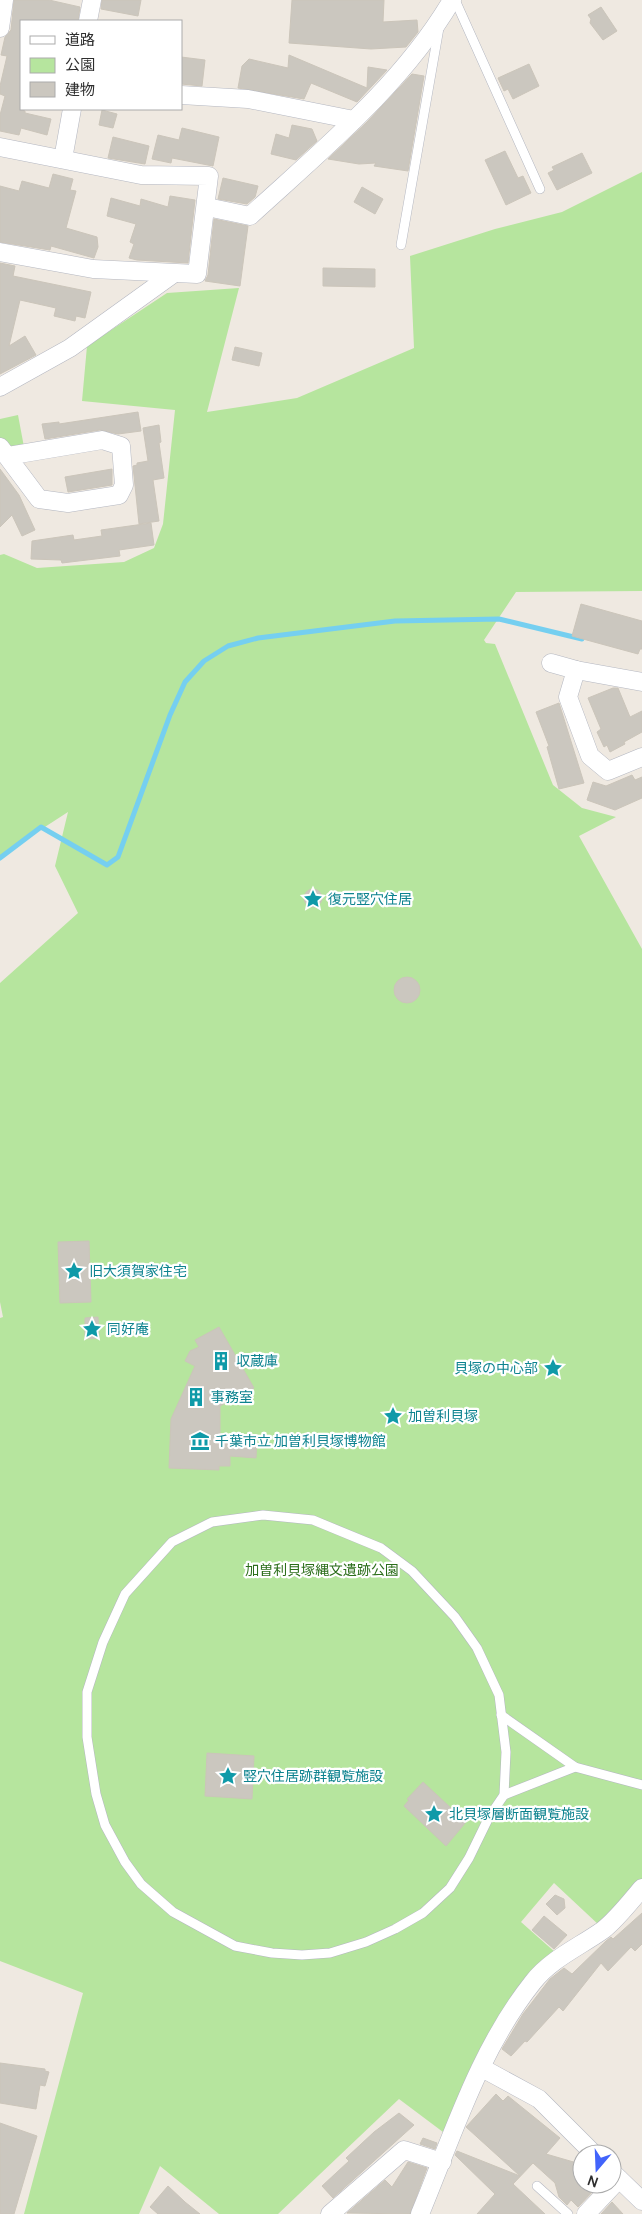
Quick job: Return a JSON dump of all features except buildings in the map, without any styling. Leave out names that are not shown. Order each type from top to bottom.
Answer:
[{"type":"street","points":[[0,28],[4,0]]},
{"type":"street","points":[[88,20],[92,0]]},
{"type":"street","points":[[440,20],[441,0]]},
{"type":"street","points":[[206,207],[250,216],[354,120],[415,55],[454,0]]},
{"type":"street","points":[[182,95],[248,100],[354,120]]},
{"type":"street","points":[[62,159],[72,110]]},
{"type":"street","points":[[0,147],[141,175],[209,176],[197,274],[93,269],[0,252]]},
{"type":"street","points":[[0,387],[70,348],[173,274]]},
{"type":"street","points":[[102,440],[121,446],[124,485],[119,496],[68,503],[38,500],[3,451],[102,440]]},
{"type":"street","points":[[551,663],[576,670],[642,682]]},
{"type":"street","points":[[576,670],[568,697],[590,756],[608,771],[642,757]]},
{"type":"street","points":[[420,2214],[490,2048],[534,1981],[558,1958],[605,1928],[642,1888]]},
{"type":"street","points":[[482,2068],[539,2098],[584,2144]]},
{"type":"street","points":[[330,2214],[404,2150],[442,2162]]},
{"type":"street","points":[[622,2181],[642,2201]]},
{"type":"street","points":[[586,2214],[601,2194]]},
{"type":"lane","points":[[454,0],[540,190]]},
{"type":"lane","points":[[401,245],[440,20]]},
{"type":"lane","points":[[264,1515],[313,1520],[381,1548],[412,1571],[455,1617],[477,1648],[499,1695],[501,1715],[506,1752],[504,1795],[489,1817],[469,1858],[450,1888],[423,1913],[395,1929],[366,1942],[330,1953],[302,1955],[272,1953],[235,1946],[173,1912],[141,1884],[125,1862],[106,1825],[96,1794],[87,1737],[87,1692],[103,1642],[125,1594],[172,1542],[212,1522],[264,1515]]},
{"type":"lane","points":[[501,1715],[574,1767],[642,1786]]},
{"type":"lane","points":[[504,1795],[574,1767]]},
{"type":"lane","points":[[537,2186],[568,2214]]},
{"type":"green space","name":"加曽利貝塚縄文遺跡公園","points":[[642,172],[642,591],[516,592],[484,640],[486,643],[495,644],[553,785],[582,808],[616,817],[579,836],[642,949],[642,1880],[600,1926],[554,1883],[521,1922],[556,1953],[447,2135],[399,2099],[278,2214],[219,2214],[160,2166],[139,2214],[24,2214],[83,1993],[0,1961],[0,1318],[3,1317],[0,1302],[0,983],[78,913],[55,866],[68,812],[0,856],[0,555],[4,554],[37,568],[124,562],[154,548],[163,524],[175,410],[82,401],[87,346],[167,293],[239,288],[207,412],[297,398],[414,348],[410,256],[495,229],[562,212]]},
{"type":"green space","points":[[18,415],[24,447],[7,448],[0,440],[0,419]]},
{"type":"waterway","points":[[0,858],[41,827],[107,865],[118,857],[170,715],[185,682],[204,661],[228,646],[258,638],[395,621],[499,619],[582,639]]},
{"type":"place","name":"復元竪穴住居","points":[[313,899]]},
{"type":"place","name":"旧大須賀家住宅","points":[[74,1271]]},
{"type":"place","name":"同好庵","points":[[92,1329]]},
{"type":"place","name":"収蔵庫","points":[[221,1361]]},
{"type":"place","name":"貝塚の中心部","points":[[553,1368]]},
{"type":"place","name":"事務室","points":[[196,1397]]},
{"type":"place","name":"加曽利貝塚","points":[[393,1416]]},
{"type":"place","name":"千葉市立 加曽利貝塚博物館","points":[[200,1441]]},
{"type":"place","name":"竪穴住居跡群観覧施設","points":[[228,1776]]},
{"type":"place","name":"北貝塚層断面観覧施設","points":[[434,1814]]}]
